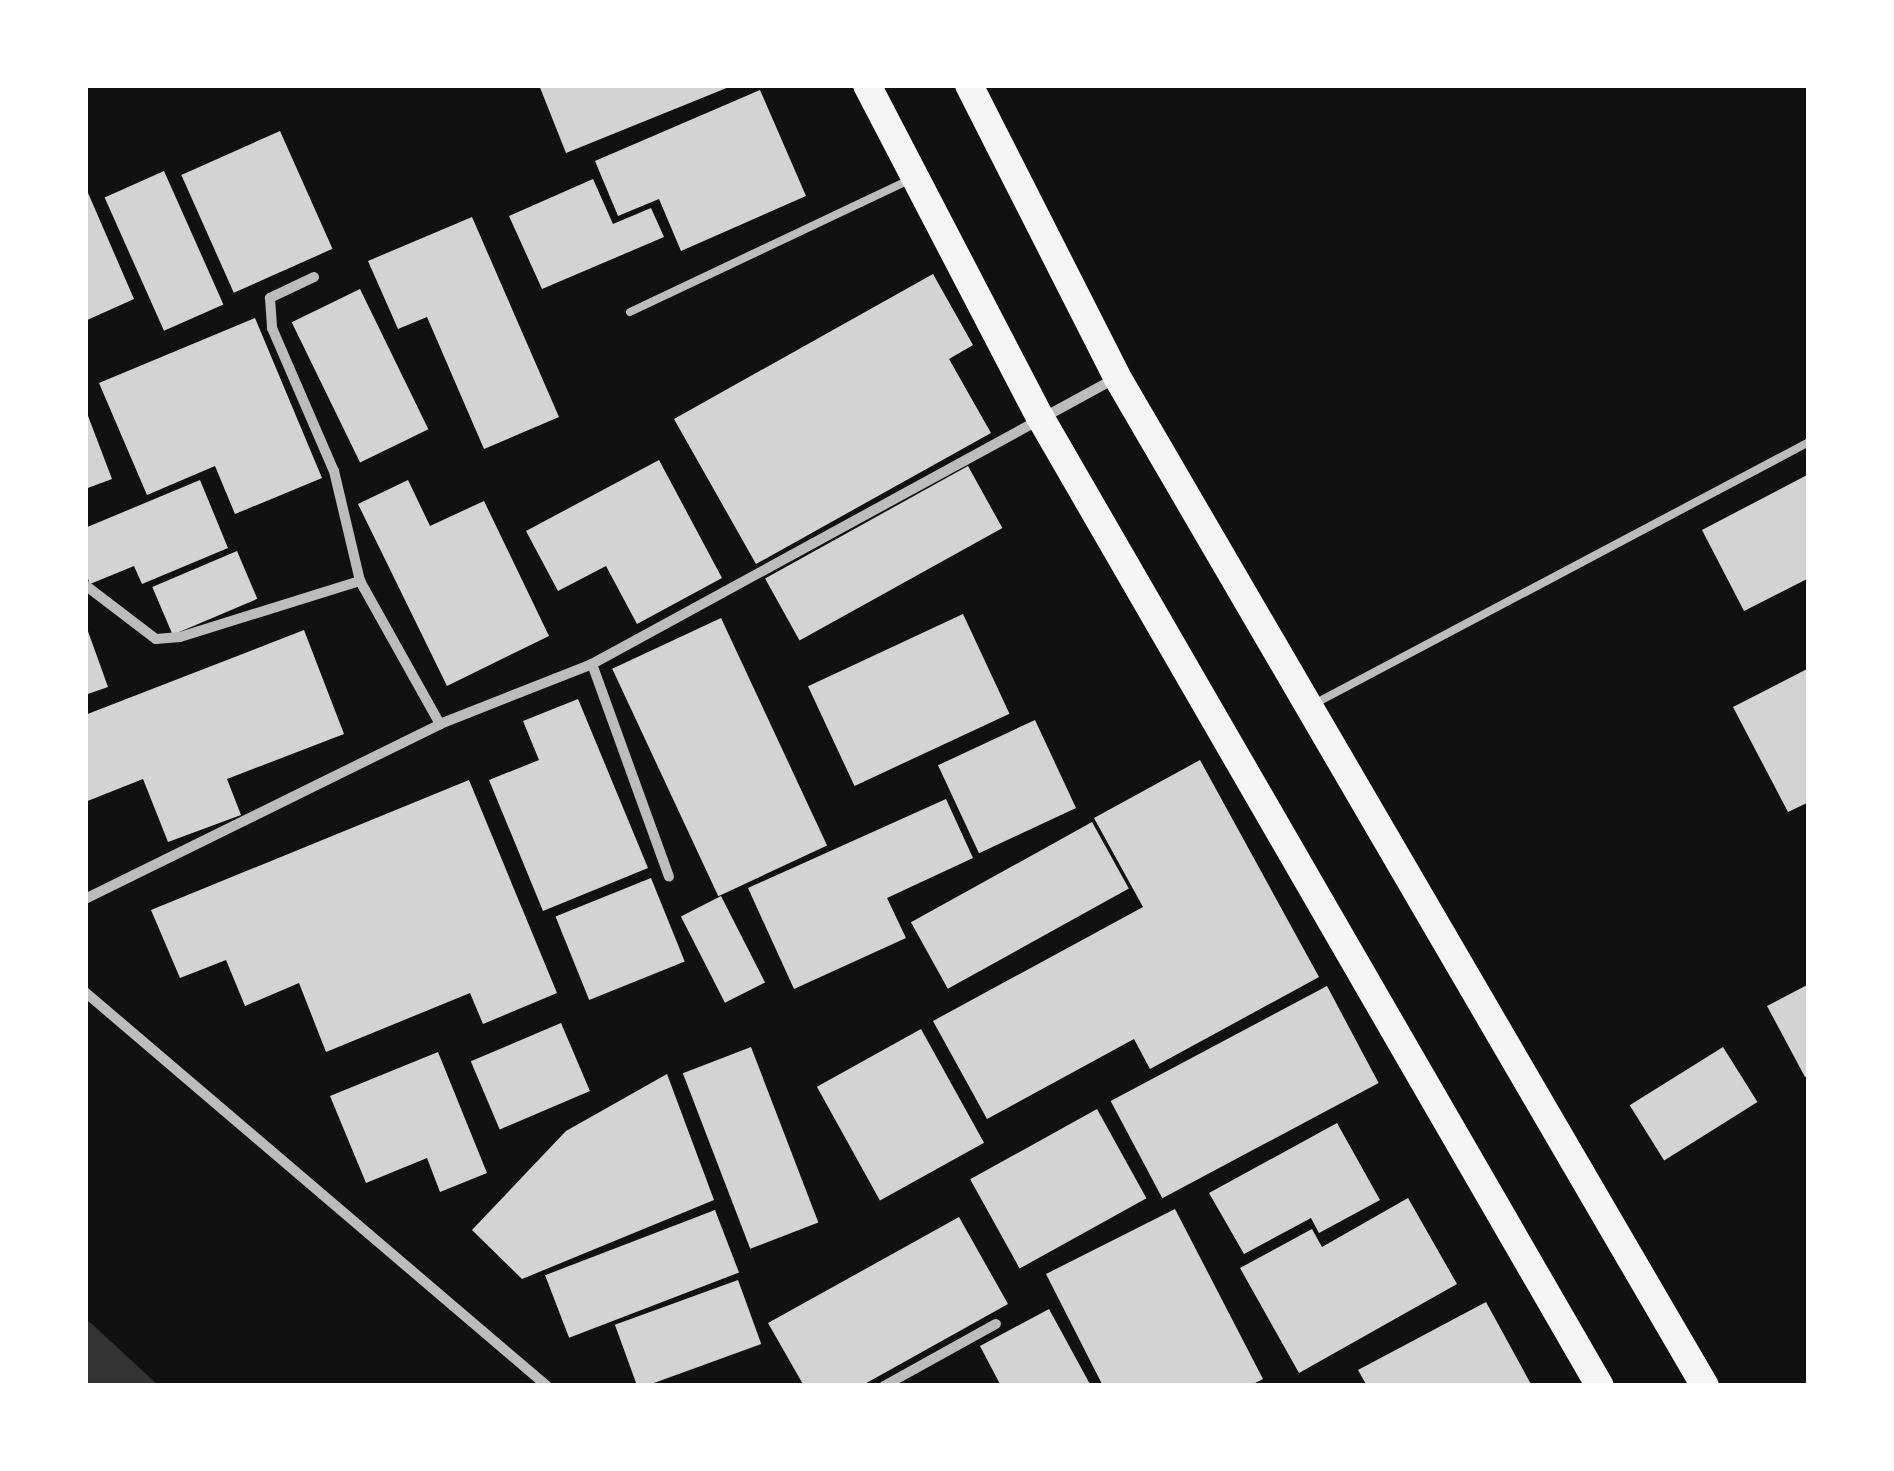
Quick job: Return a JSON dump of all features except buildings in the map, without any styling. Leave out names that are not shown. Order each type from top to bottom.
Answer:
[{"type":"highway","points":[[867,85],[1040,416],[1600,1386]]},
{"type":"highway","points":[[969,85],[1118,376],[1705,1386]]},
{"type":"street","points":[[314,277],[270,298],[267,309],[334,472],[360,581],[440,724]]},
{"type":"street","points":[[85,900],[440,724],[592,664],[1118,376]]},
{"type":"street","points":[[85,585],[156,639],[180,638],[360,581]]},
{"type":"street","points":[[592,664],[668,877]]},
{"type":"street","points":[[85,992],[547,1386]]},
{"type":"street","points":[[884,1386],[996,1324]]},
{"type":"lane","points":[[630,312],[913,178]]},
{"type":"lane","points":[[1310,706],[1809,442]]},
{"type":"shaded area","points":[[85,1319],[92,1324],[159,1386],[85,1386]]}]
